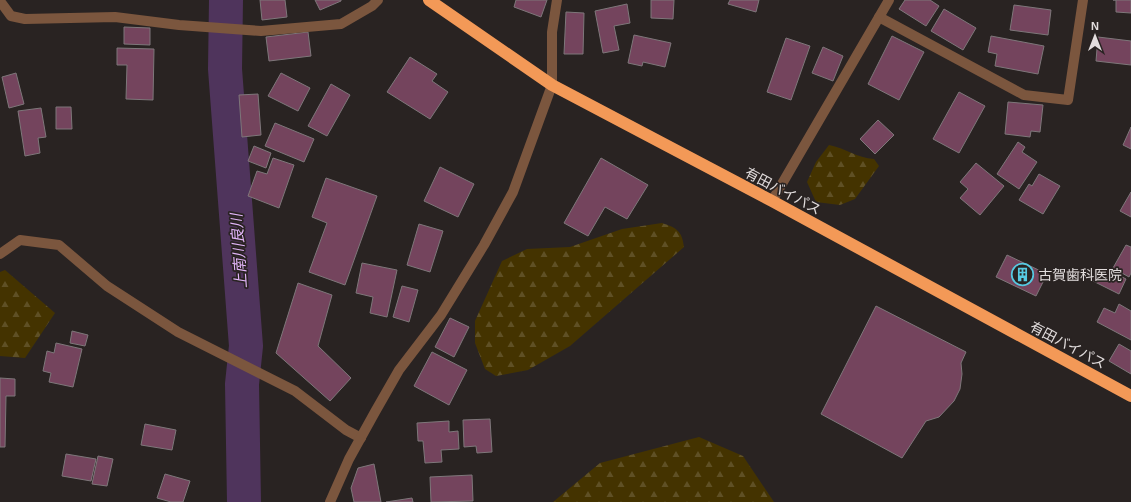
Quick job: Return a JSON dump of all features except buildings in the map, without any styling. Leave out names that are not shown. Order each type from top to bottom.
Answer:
[{"type":"highway","name":"有田バイパス","points":[[429,0],[552,85],[772,201],[1131,396]]},
{"type":"street","points":[[0,1],[11,16],[25,19],[115,17],[179,25],[261,31],[341,24],[372,6],[378,0]]},
{"type":"street","points":[[330,502],[361,438],[399,370],[441,315],[488,238],[512,192],[552,85],[552,32],[556,0]]},
{"type":"street","points":[[772,201],[889,0]]},
{"type":"street","points":[[879,17],[1024,95],[1068,100],[1083,0]]},
{"type":"street","points":[[0,254],[20,240],[59,245],[107,286],[178,332],[295,391],[346,430],[361,438]]},
{"type":"green space","points":[[829,145],[862,157],[874,159],[879,166],[855,199],[840,205],[816,202],[807,182],[816,162]]},
{"type":"green space","points":[[662,223],[678,231],[682,237],[684,247],[570,346],[528,370],[496,376],[485,369],[475,343],[475,321],[502,261],[527,249],[570,247],[622,229]]},
{"type":"green space","points":[[5,270],[55,313],[25,358],[0,356],[0,272]]},
{"type":"green space","points":[[699,437],[743,456],[774,502],[553,502],[600,463]]},
{"type":"waterway","name":"上南川良川","points":[[226,0],[225,69],[246,346],[242,384],[244,502]]},
{"type":"place","name":"古賀歯科医院","points":[[1022,275]]}]
